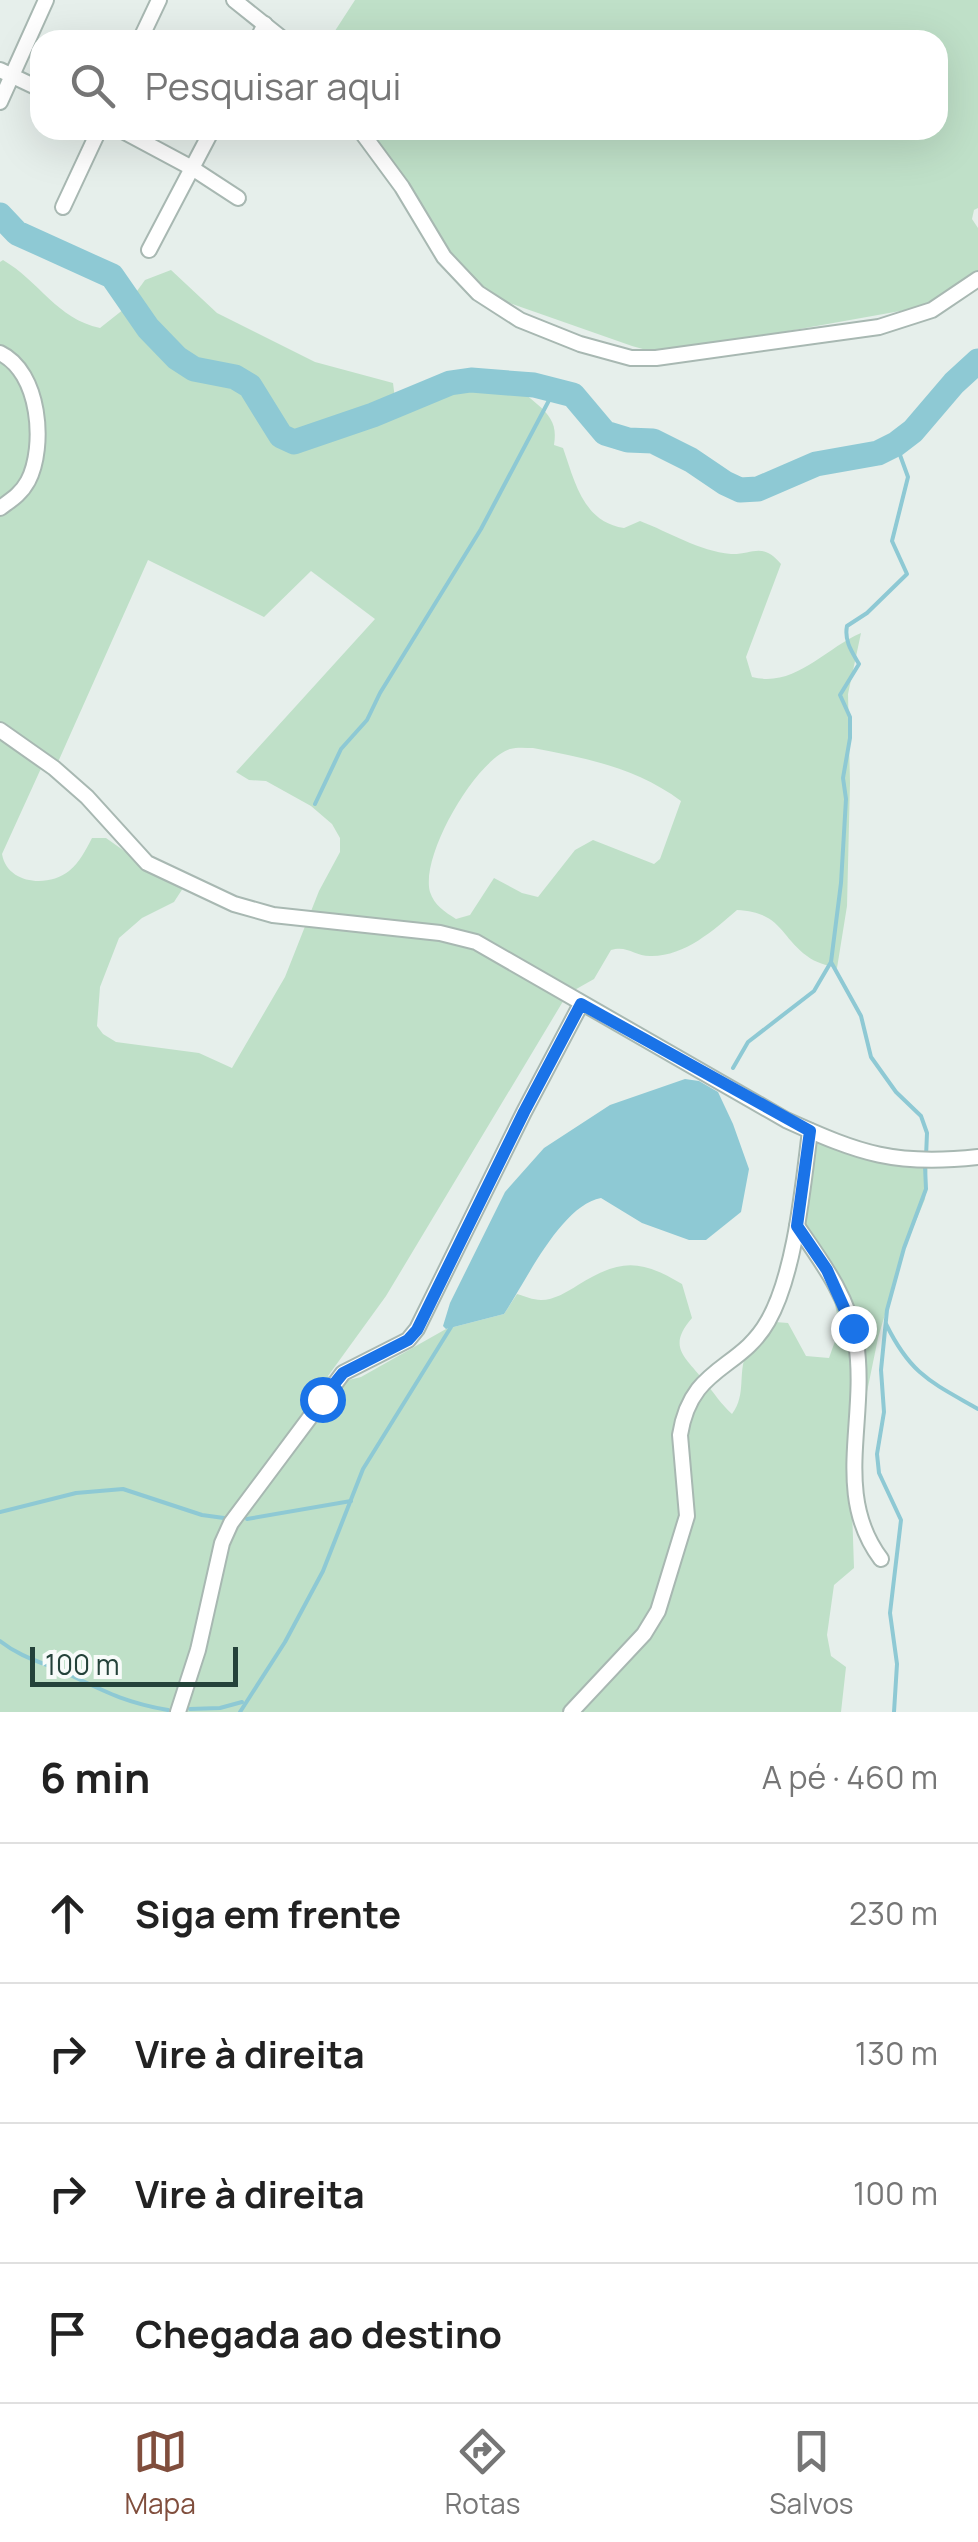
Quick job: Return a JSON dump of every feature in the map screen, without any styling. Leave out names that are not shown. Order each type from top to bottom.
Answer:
[{"type":"street","points":[[0,102],[6,72],[46,0]]},
{"type":"street","points":[[145,30],[159,0]]},
{"type":"street","points":[[234,0],[272,30]]},
{"type":"street","points":[[262,30],[265,24]]},
{"type":"street","points":[[6,72],[30,84]]},
{"type":"street","points":[[62,208],[94,140]]},
{"type":"street","points":[[139,140],[238,198]]},
{"type":"street","points":[[149,250],[207,140]]},
{"type":"street","points":[[367,140],[402,187],[444,257],[478,292],[520,320],[580,344],[631,358],[656,358],[879,327],[932,310],[978,279]]},
{"type":"street","points":[[0,353],[13,361],[27,384],[37,424],[37,448],[26,484],[0,508]]},
{"type":"street","points":[[0,730],[54,768],[86,797],[136,854],[160,870],[256,912],[440,933],[476,942],[810,1131],[880,1157],[928,1162],[978,1157]]},
{"type":"street","points":[[178,1712],[198,1650],[226,1532],[343,1373],[408,1340],[417,1330],[581,1004]]},
{"type":"street","points":[[571,1712],[644,1634],[658,1611],[687,1516],[682,1422],[697,1387],[740,1353],[770,1317],[797,1226],[810,1131]]},
{"type":"street","points":[[797,1226],[827,1270],[853,1328],[860,1396],[854,1492],[865,1538],[881,1560]]},
{"type":"green space","points":[[355,0],[978,0],[978,208],[972,219],[978,228],[978,275],[917,308],[677,351],[650,351],[461,286],[371,140],[948,140],[948,30],[336,30]]},
{"type":"green space","points":[[3,260],[16,269],[72,317],[100,328],[124,309],[145,280],[171,270],[217,313],[315,362],[393,383],[395,399],[449,386],[506,386],[518,390],[550,418],[554,445],[563,448],[583,499],[599,518],[624,528],[640,521],[719,552],[762,551],[781,564],[746,657],[752,677],[768,679],[796,672],[861,633],[848,694],[847,906],[837,968],[807,956],[763,915],[737,910],[698,941],[675,952],[650,956],[611,950],[594,979],[571,992],[562,1003],[386,1296],[328,1376],[336,1383],[361,1377],[446,1329],[504,1314],[517,1294],[551,1299],[606,1270],[642,1266],[682,1284],[692,1318],[680,1337],[682,1352],[732,1414],[739,1399],[747,1352],[771,1325],[788,1323],[806,1356],[829,1358],[840,1327],[832,1292],[806,1241],[806,1192],[816,1132],[835,1140],[919,1152],[928,1163],[925,1199],[905,1247],[878,1338],[851,1478],[854,1568],[834,1585],[827,1635],[831,1656],[846,1667],[841,1712],[0,1712]],"holes":[[[148,560],[264,617],[311,571],[375,619],[236,772],[249,780],[266,781],[311,806],[332,824],[340,838],[340,852],[319,891],[285,977],[232,1068],[199,1053],[116,1042],[97,1026],[100,987],[119,938],[142,918],[174,902],[185,885],[144,865],[106,838],[92,838],[73,868],[50,880],[20,877],[5,864],[2,854],[43,764],[54,771]],[[533,748],[629,772],[681,801],[660,859],[654,864],[593,840],[575,850],[538,897],[494,878],[470,915],[456,919],[437,904],[430,892],[433,856],[442,834],[481,771],[510,749]]]},
{"type":"water","points":[[685,1079],[699,1081],[718,1092],[733,1124],[749,1169],[741,1212],[706,1240],[689,1240],[642,1223],[601,1198],[586,1204],[558,1230],[504,1314],[446,1329],[443,1326],[450,1303],[505,1192],[544,1148],[610,1105]]},
{"type":"waterway","points":[[0,215],[17,233],[112,276],[148,328],[177,358],[194,369],[235,377],[250,386],[281,436],[294,442],[450,383],[471,380],[534,385],[573,395],[605,433],[628,440],[653,441],[740,490],[758,489],[816,464],[878,453],[896,444],[978,361]]},
{"type":"waterway","points":[[315,804],[341,749],[367,720],[481,529],[555,389]]},
{"type":"waterway","points":[[896,444],[908,477],[892,541],[907,574],[846,631],[859,664],[840,695],[850,717],[850,738],[843,778],[846,799],[841,883],[831,962],[861,1016],[871,1057],[896,1092],[921,1116],[927,1133],[926,1157]]},
{"type":"waterway","points":[[733,1068],[748,1042],[814,991],[831,962]]},
{"type":"waterway","points":[[894,1712],[897,1664],[890,1613],[901,1520],[879,1473],[877,1454],[884,1412],[881,1370],[887,1310],[926,1189],[925,1166]]},
{"type":"waterway","points":[[886,1324],[904,1355],[924,1376],[978,1409]]},
{"type":"waterway","points":[[240,1712],[285,1642],[323,1571],[363,1469],[451,1327]]},
{"type":"waterway","points":[[0,1512],[76,1493],[123,1489],[202,1515],[224,1518]]},
{"type":"waterway","points":[[247,1519],[351,1501]]},
{"type":"waterway","points":[[0,1641],[114,1695],[168,1710]]},
{"type":"waterway","points":[[190,1709],[220,1708],[242,1702]]},
{"type":"route","points":[[322,1399],[343,1373],[408,1340],[417,1330],[581,1004],[810,1131],[797,1226],[827,1270],[853,1328]]}]
